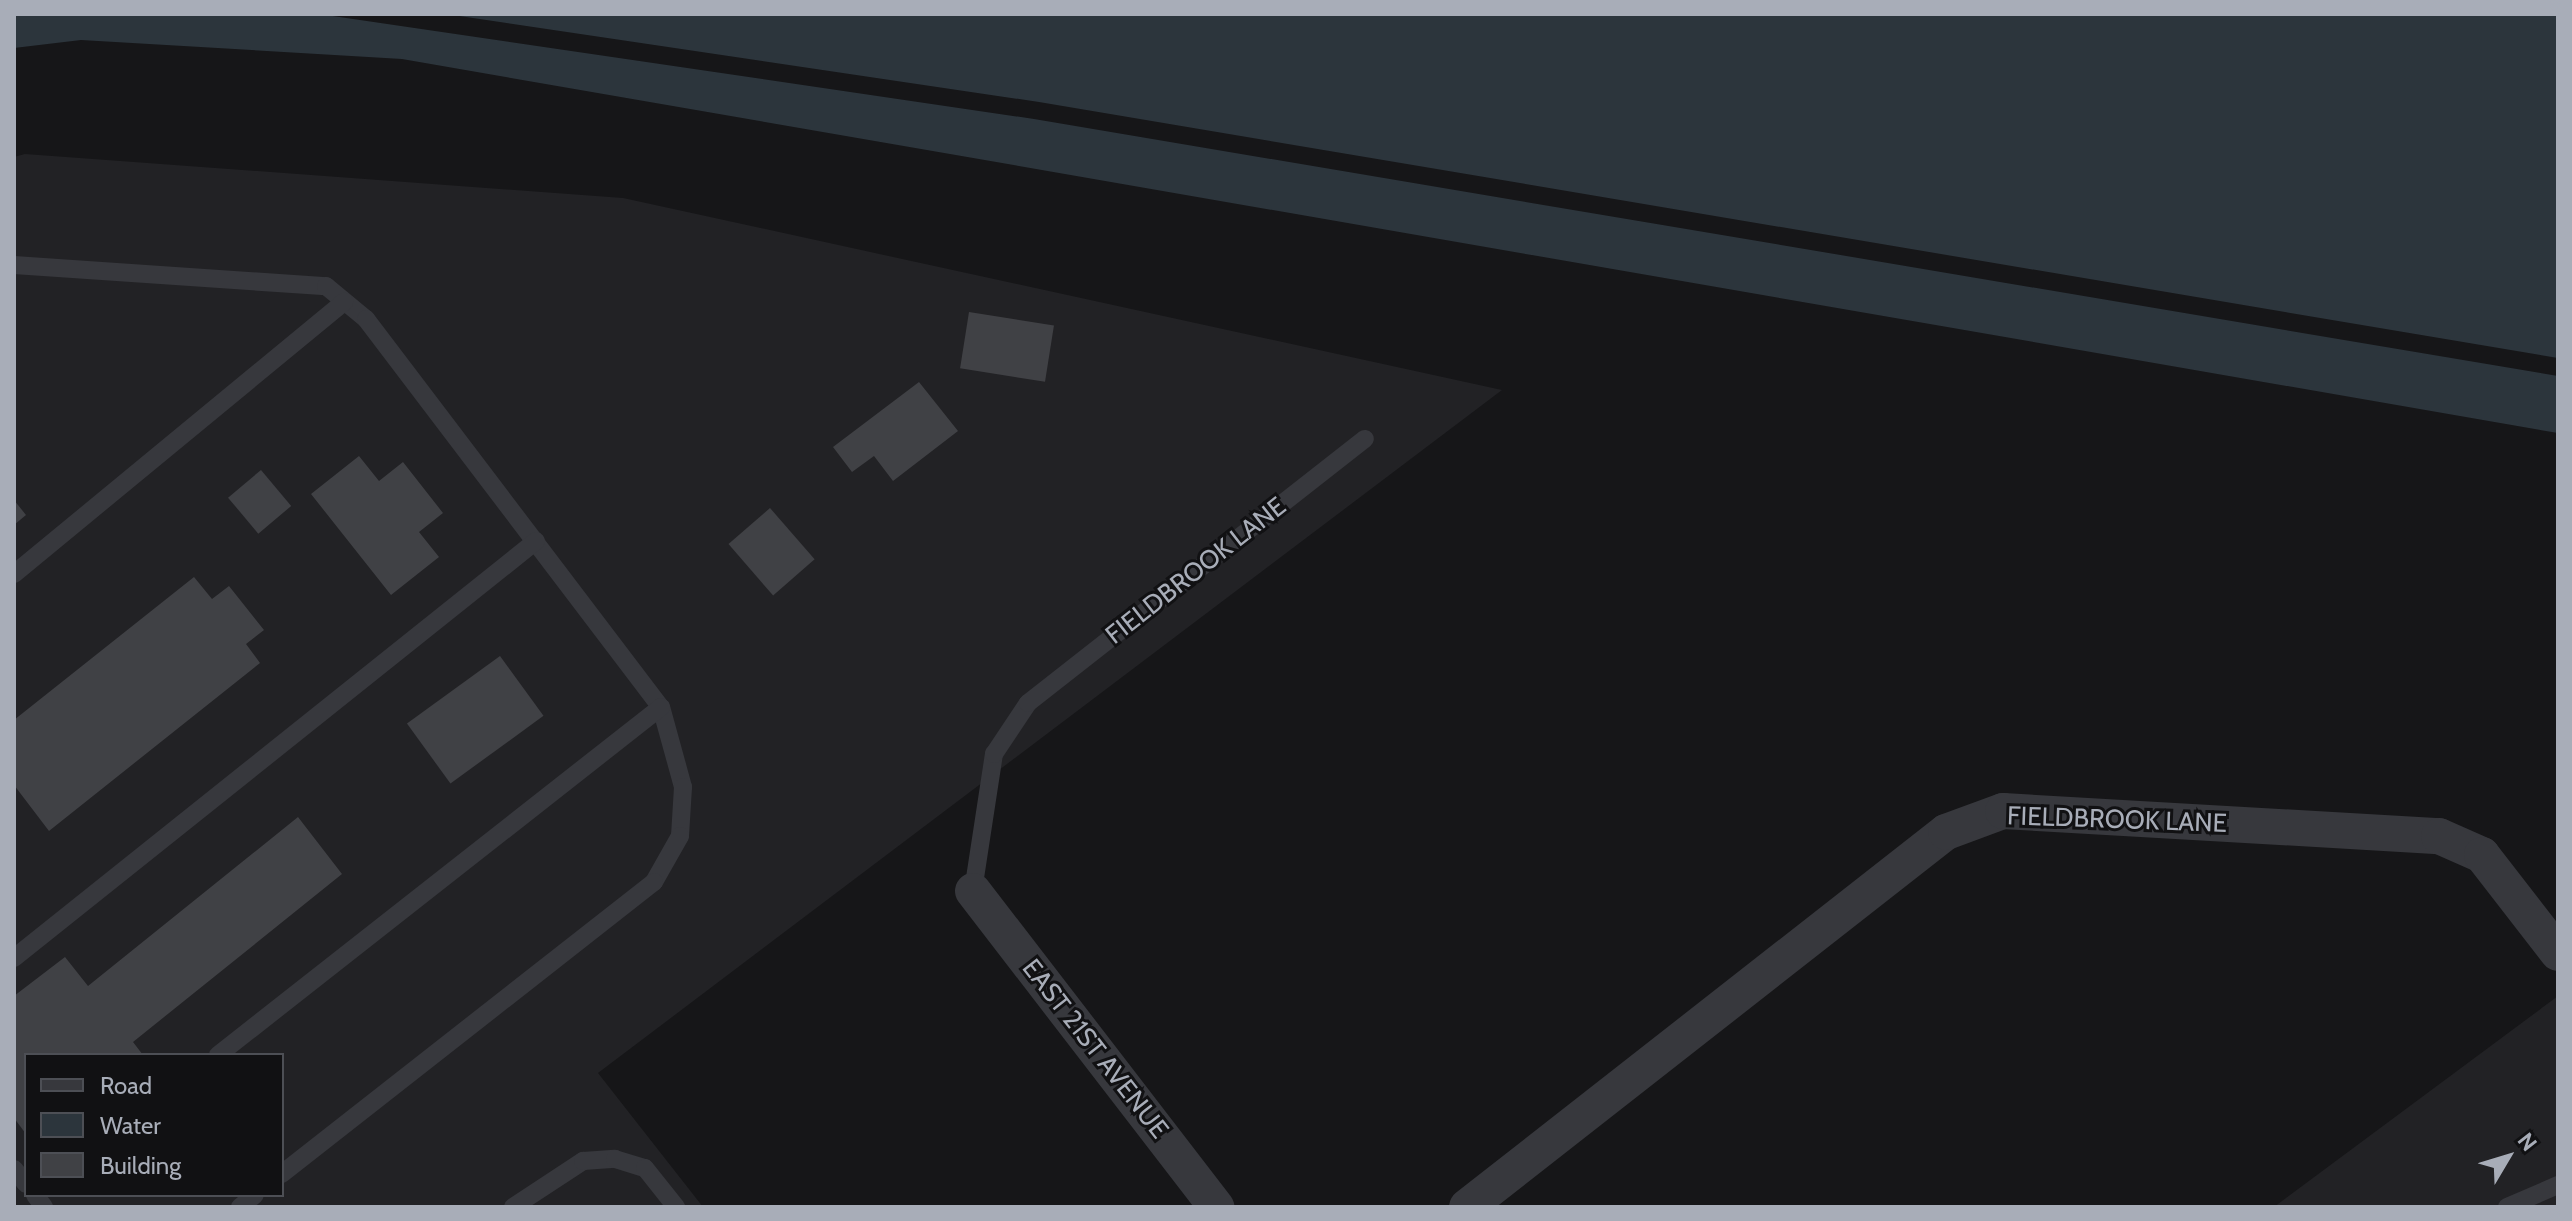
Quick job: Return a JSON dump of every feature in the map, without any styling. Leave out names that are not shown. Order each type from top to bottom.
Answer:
[{"type":"street","name":"FIELDBROOK LANE","points":[[1467,1207],[1946,832],[2003,811],[2439,836],[2482,855],[2558,953]]},
{"type":"street","name":"EAST 21ST AVENUE","points":[[973,891],[1216,1207]]},
{"type":"lane","points":[[14,265],[326,286],[366,319],[661,707],[683,787],[680,836],[654,882],[284,1172]]},
{"type":"lane","points":[[14,574],[344,302]]},
{"type":"lane","name":"FIELDBROOK LANE","points":[[973,891],[994,754],[1028,703],[1365,439]]},
{"type":"lane","points":[[14,958],[536,541]]},
{"type":"lane","points":[[221,1053],[661,707]]},
{"type":"lane","points":[[513,1207],[583,1161],[615,1159],[645,1168],[676,1207]]},
{"type":"lane","points":[[2507,1207],[2558,1185]]},
{"type":"shaded area","points":[[25,154],[623,198],[1502,390],[598,1073],[703,1207],[14,1207],[14,157]]},
{"type":"shaded area","points":[[2558,996],[2558,1207],[2274,1207]]},
{"type":"water","points":[[14,14],[319,14],[1034,119],[2558,376],[2558,433],[402,59],[81,40],[14,48]]},
{"type":"water","points":[[446,14],[2558,14],[2558,358],[1039,102]]},
{"type":"building","points":[[969,312],[1054,325],[1045,382],[960,368]]},
{"type":"building","points":[[919,382],[958,431],[893,481],[874,456],[852,472],[833,447]]},
{"type":"building","points":[[359,456],[379,481],[403,462],[443,513],[419,532],[439,557],[391,595],[311,494]]},
{"type":"building","points":[[261,470],[291,506],[258,534],[228,498]]},
{"type":"building","points":[[14,500],[26,515],[14,525]]},
{"type":"building","points":[[770,508],[815,559],[773,595],[728,544]]},
{"type":"building","points":[[194,577],[212,599],[229,586],[264,630],[246,644],[260,663],[49,831],[14,785],[14,720]]},
{"type":"building","points":[[500,656],[543,716],[450,783],[407,724]]},
{"type":"building","points":[[298,817],[342,874],[133,1042],[141,1053],[24,1053],[24,1131],[14,1118],[14,996],[65,957],[88,986]]}]
